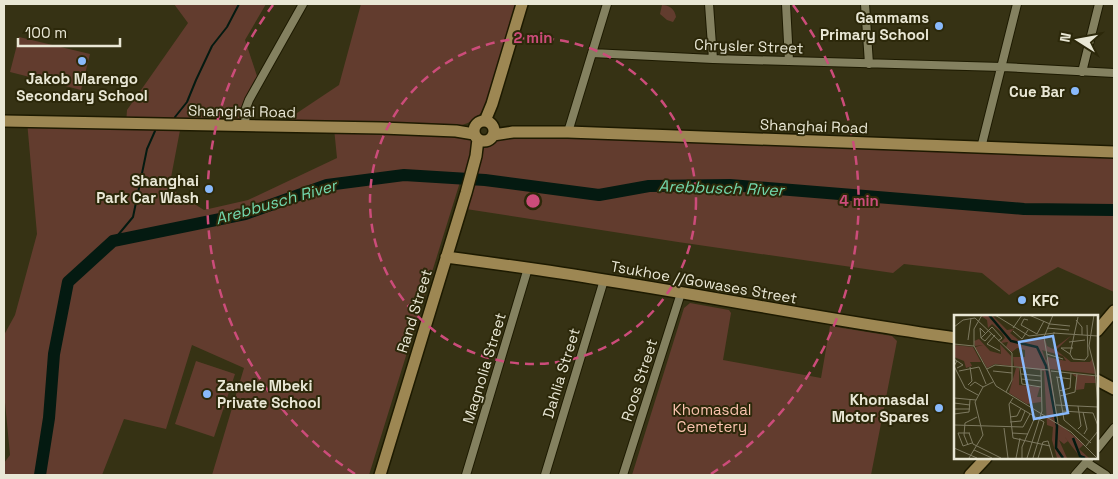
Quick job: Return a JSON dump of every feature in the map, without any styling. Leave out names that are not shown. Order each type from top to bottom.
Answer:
[{"type":"street","points":[[245,125],[246,108],[249,100],[303,4]]},
{"type":"street","points":[[484,131],[522,4]]},
{"type":"street","points":[[568,132],[607,4]]},
{"type":"street","points":[[709,4],[713,60]]},
{"type":"street","points":[[786,4],[789,61]]},
{"type":"street","points":[[865,4],[869,64]]},
{"type":"street","points":[[981,148],[1017,4]]},
{"type":"street","points":[[1082,72],[1099,4]]},
{"type":"street","name":"Chrysler Street","points":[[592,53],[713,60],[1002,67],[1114,73]]},
{"type":"street","name":"Shanghai Road","points":[[4,116],[26,121]]},
{"type":"street","name":"Shanghai Road","points":[[4,121],[568,132],[1114,152]]},
{"type":"street","name":"Rand Street","points":[[380,475],[484,131]]},
{"type":"street","name":"Tsukhoe //Gowases Street","points":[[446,257],[681,292],[786,312],[954,338]]},
{"type":"street","name":"Magnolia Street","points":[[466,475],[528,268]]},
{"type":"street","name":"Dahlia Street","points":[[545,475],[604,280]]},
{"type":"street","name":"Roos Street","points":[[623,475],[681,292]]},
{"type":"street","points":[[1098,330],[1114,311]]},
{"type":"street","points":[[1098,381],[1114,390]]},
{"type":"street","points":[[1098,448],[1114,428]]},
{"type":"street","points":[[970,475],[985,459]]},
{"type":"street","points":[[1075,475],[1088,460],[1106,475]]},
{"type":"green space","points":[[174,4],[266,4],[245,40],[259,82],[249,100],[245,125],[181,125],[169,188],[204,210],[248,200],[337,158],[334,128],[474,134],[469,179],[404,175],[375,179],[406,176],[459,180],[460,182],[369,475],[212,475],[244,368],[192,345],[166,429],[124,419],[102,475],[4,475],[4,463],[10,455],[4,392],[4,335],[15,315],[37,234],[27,121],[126,124],[127,110],[188,23]],"holes":[[[102,251],[71,281],[56,354],[49,421],[54,354],[68,282]]]},
{"type":"green space","points":[[361,4],[517,4],[487,103],[478,116],[467,124],[456,126],[292,122],[291,117],[339,85]]},
{"type":"green space","points":[[662,5],[673,10],[676,17],[673,22],[660,14]]},
{"type":"green space","points":[[19,37],[90,54],[81,90],[10,72]]},
{"type":"green space","points":[[493,135],[1114,152],[1114,292],[1058,267],[1009,295],[982,273],[904,264],[893,273],[466,209],[486,141]]},
{"type":"green space","name":"Khomasdal Cemetery","points":[[690,303],[729,310],[731,313],[723,360],[821,378],[830,326],[892,336],[897,341],[871,475],[632,475],[684,308]]},
{"type":"green space","points":[[196,361],[235,374],[214,437],[175,424]]},
{"type":"waterway","points":[[175,117],[187,102],[212,46],[227,27],[239,4]]},
{"type":"waterway","points":[[113,241],[133,217],[147,149],[155,131]]},
{"type":"waterway","name":"Arebbusch River","points":[[40,475],[49,418],[54,354],[68,282],[113,241],[245,214],[327,185],[404,175],[485,180],[599,195],[649,186],[730,185],[1024,209],[1114,210]]},
{"type":"place","name":"Gammams Primary School","points":[[939,26]]},
{"type":"place","name":"Jakob Marengo Secondary School","points":[[82,61]]},
{"type":"place","name":"Cue Bar","points":[[1075,91]]},
{"type":"place","name":"Shanghai Park Car Wash","points":[[209,189]]},
{"type":"place","name":"KFC","points":[[1022,300]]},
{"type":"place","name":"Zanele Mbeki Private School","points":[[207,394]]},
{"type":"place","name":"Khomasdal Motor Spares","points":[[939,408]]}]
